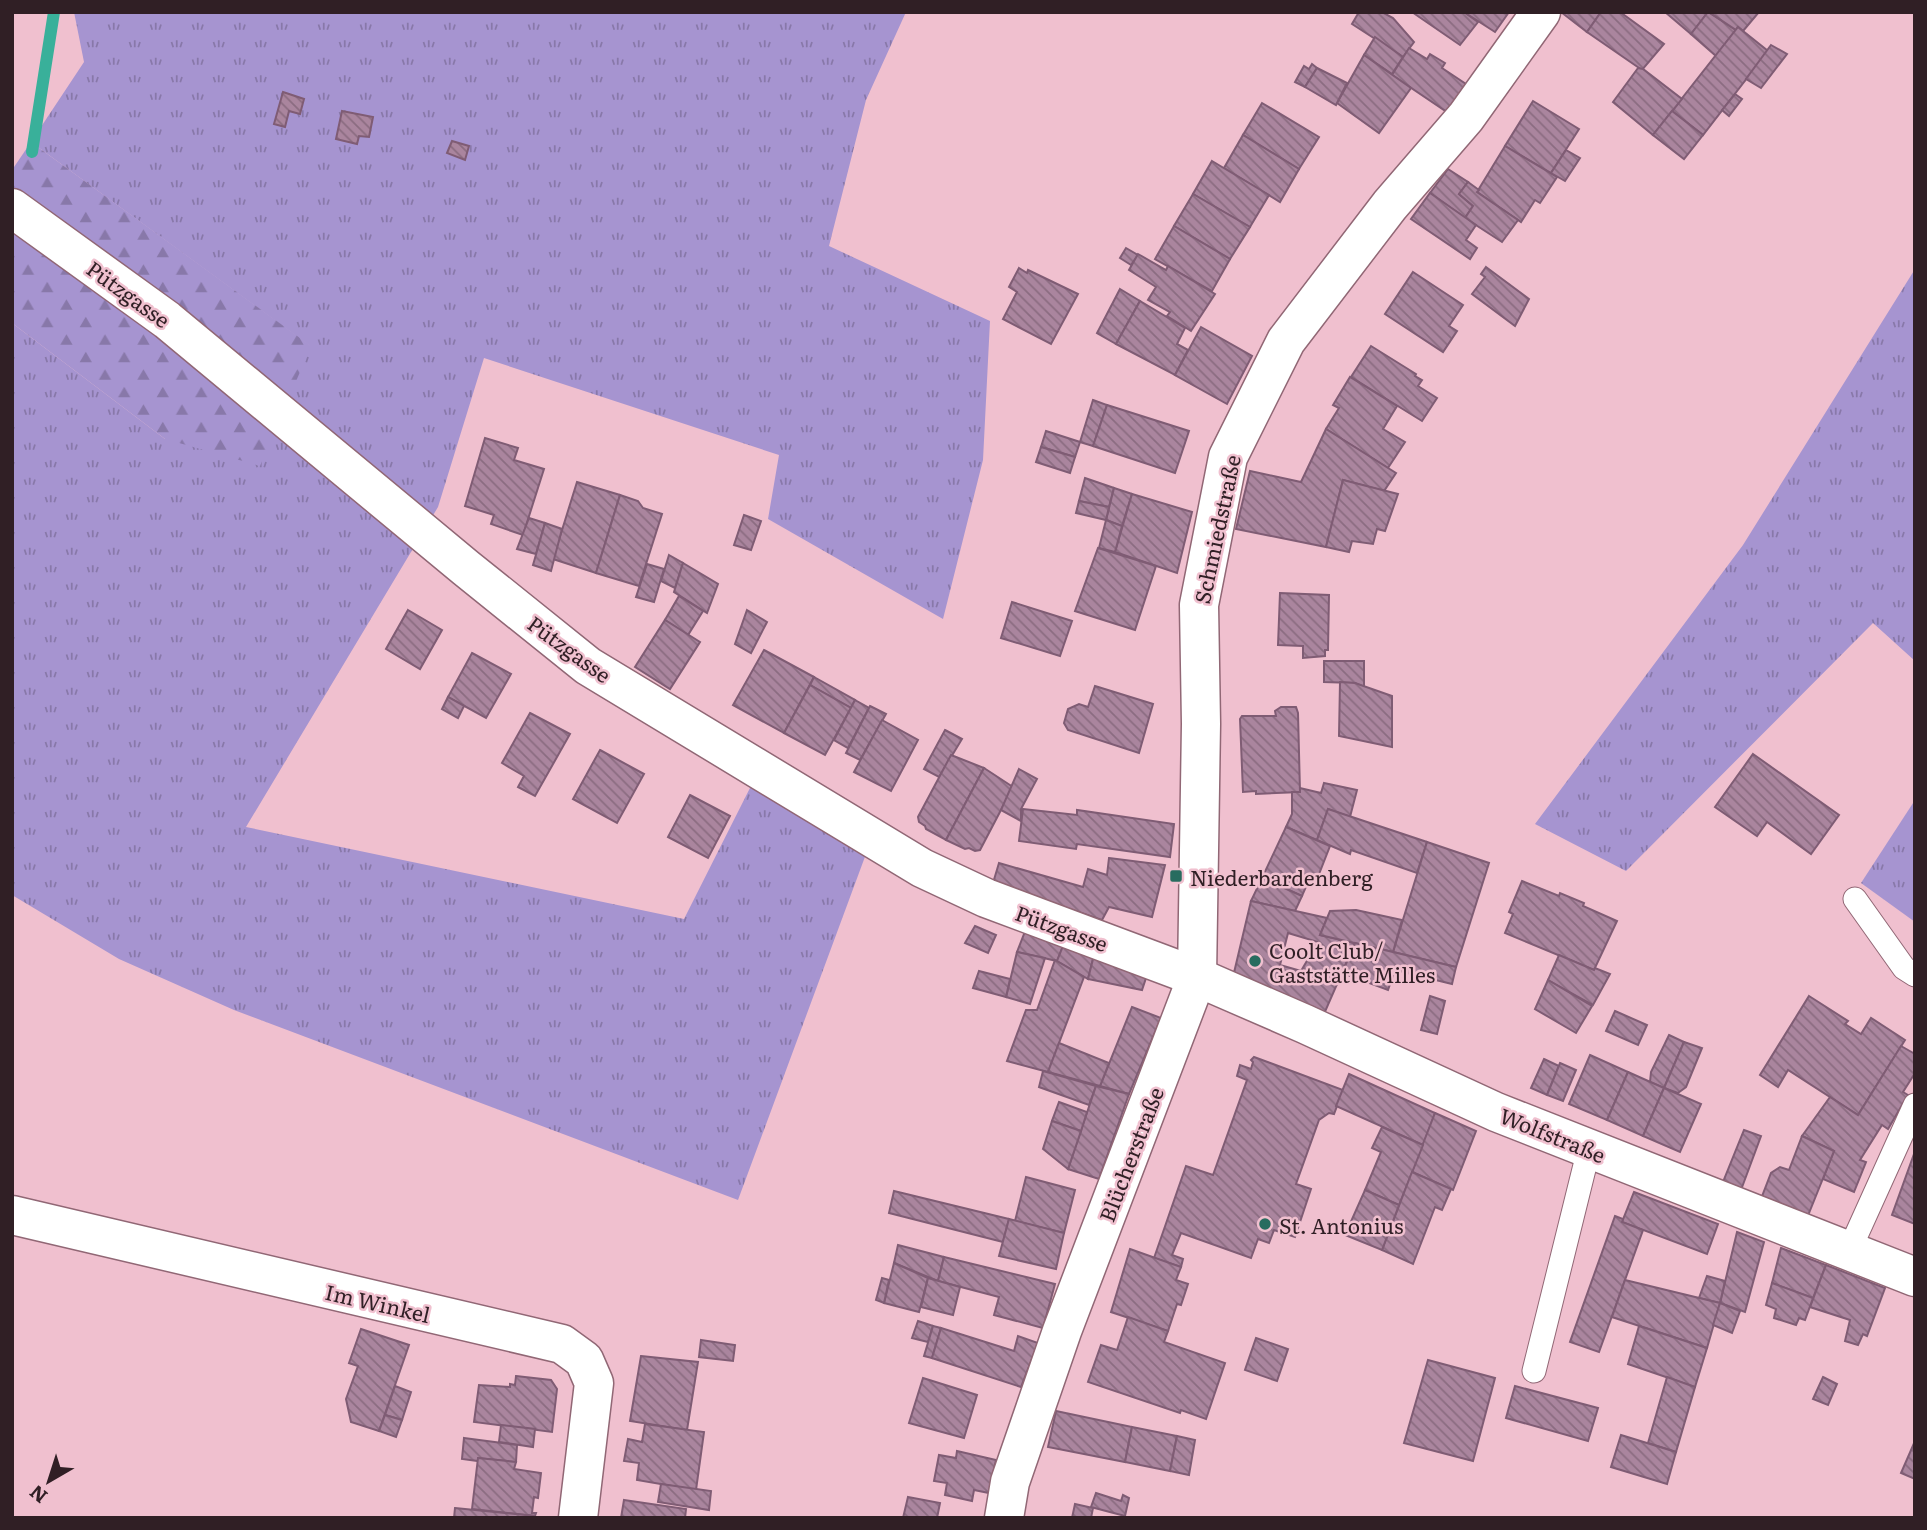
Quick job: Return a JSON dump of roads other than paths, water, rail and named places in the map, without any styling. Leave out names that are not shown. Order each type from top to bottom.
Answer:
[{"type":"street","name":"Schmiedstraße","points":[[1197,977],[1201,724],[1199,605],[1228,457],[1286,341],[1390,205],[1466,117],[1541,12]]},
{"type":"street","name":"Pützgasse","points":[[12,208],[167,320],[588,666],[922,868],[986,898],[1197,977]]},
{"type":"street","name":"Wolfstraße","points":[[1197,977],[1496,1112],[1915,1277]]},
{"type":"street","name":"Blücherstraße","points":[[1004,1518],[1010,1482],[1062,1331],[1197,977]]},
{"type":"street","name":"Im Winkel","points":[[12,1214],[562,1343],[584,1360],[594,1383],[578,1518]]},
{"type":"lane","points":[[1855,898],[1903,968],[1915,975]]},
{"type":"lane","points":[[1849,1251],[1915,1105]]},
{"type":"lane","points":[[1534,1371],[1589,1149]]},
{"type":"waterway","points":[[32,152],[54,12]]},
{"type":"place","name":"Niederbardenberg","points":[[1176,876]]},
{"type":"place","name":"Coolt Club/ Gaststätte Milles","points":[[1255,961]]},
{"type":"place","name":"St. Antonius","points":[[1265,1224]]}]
